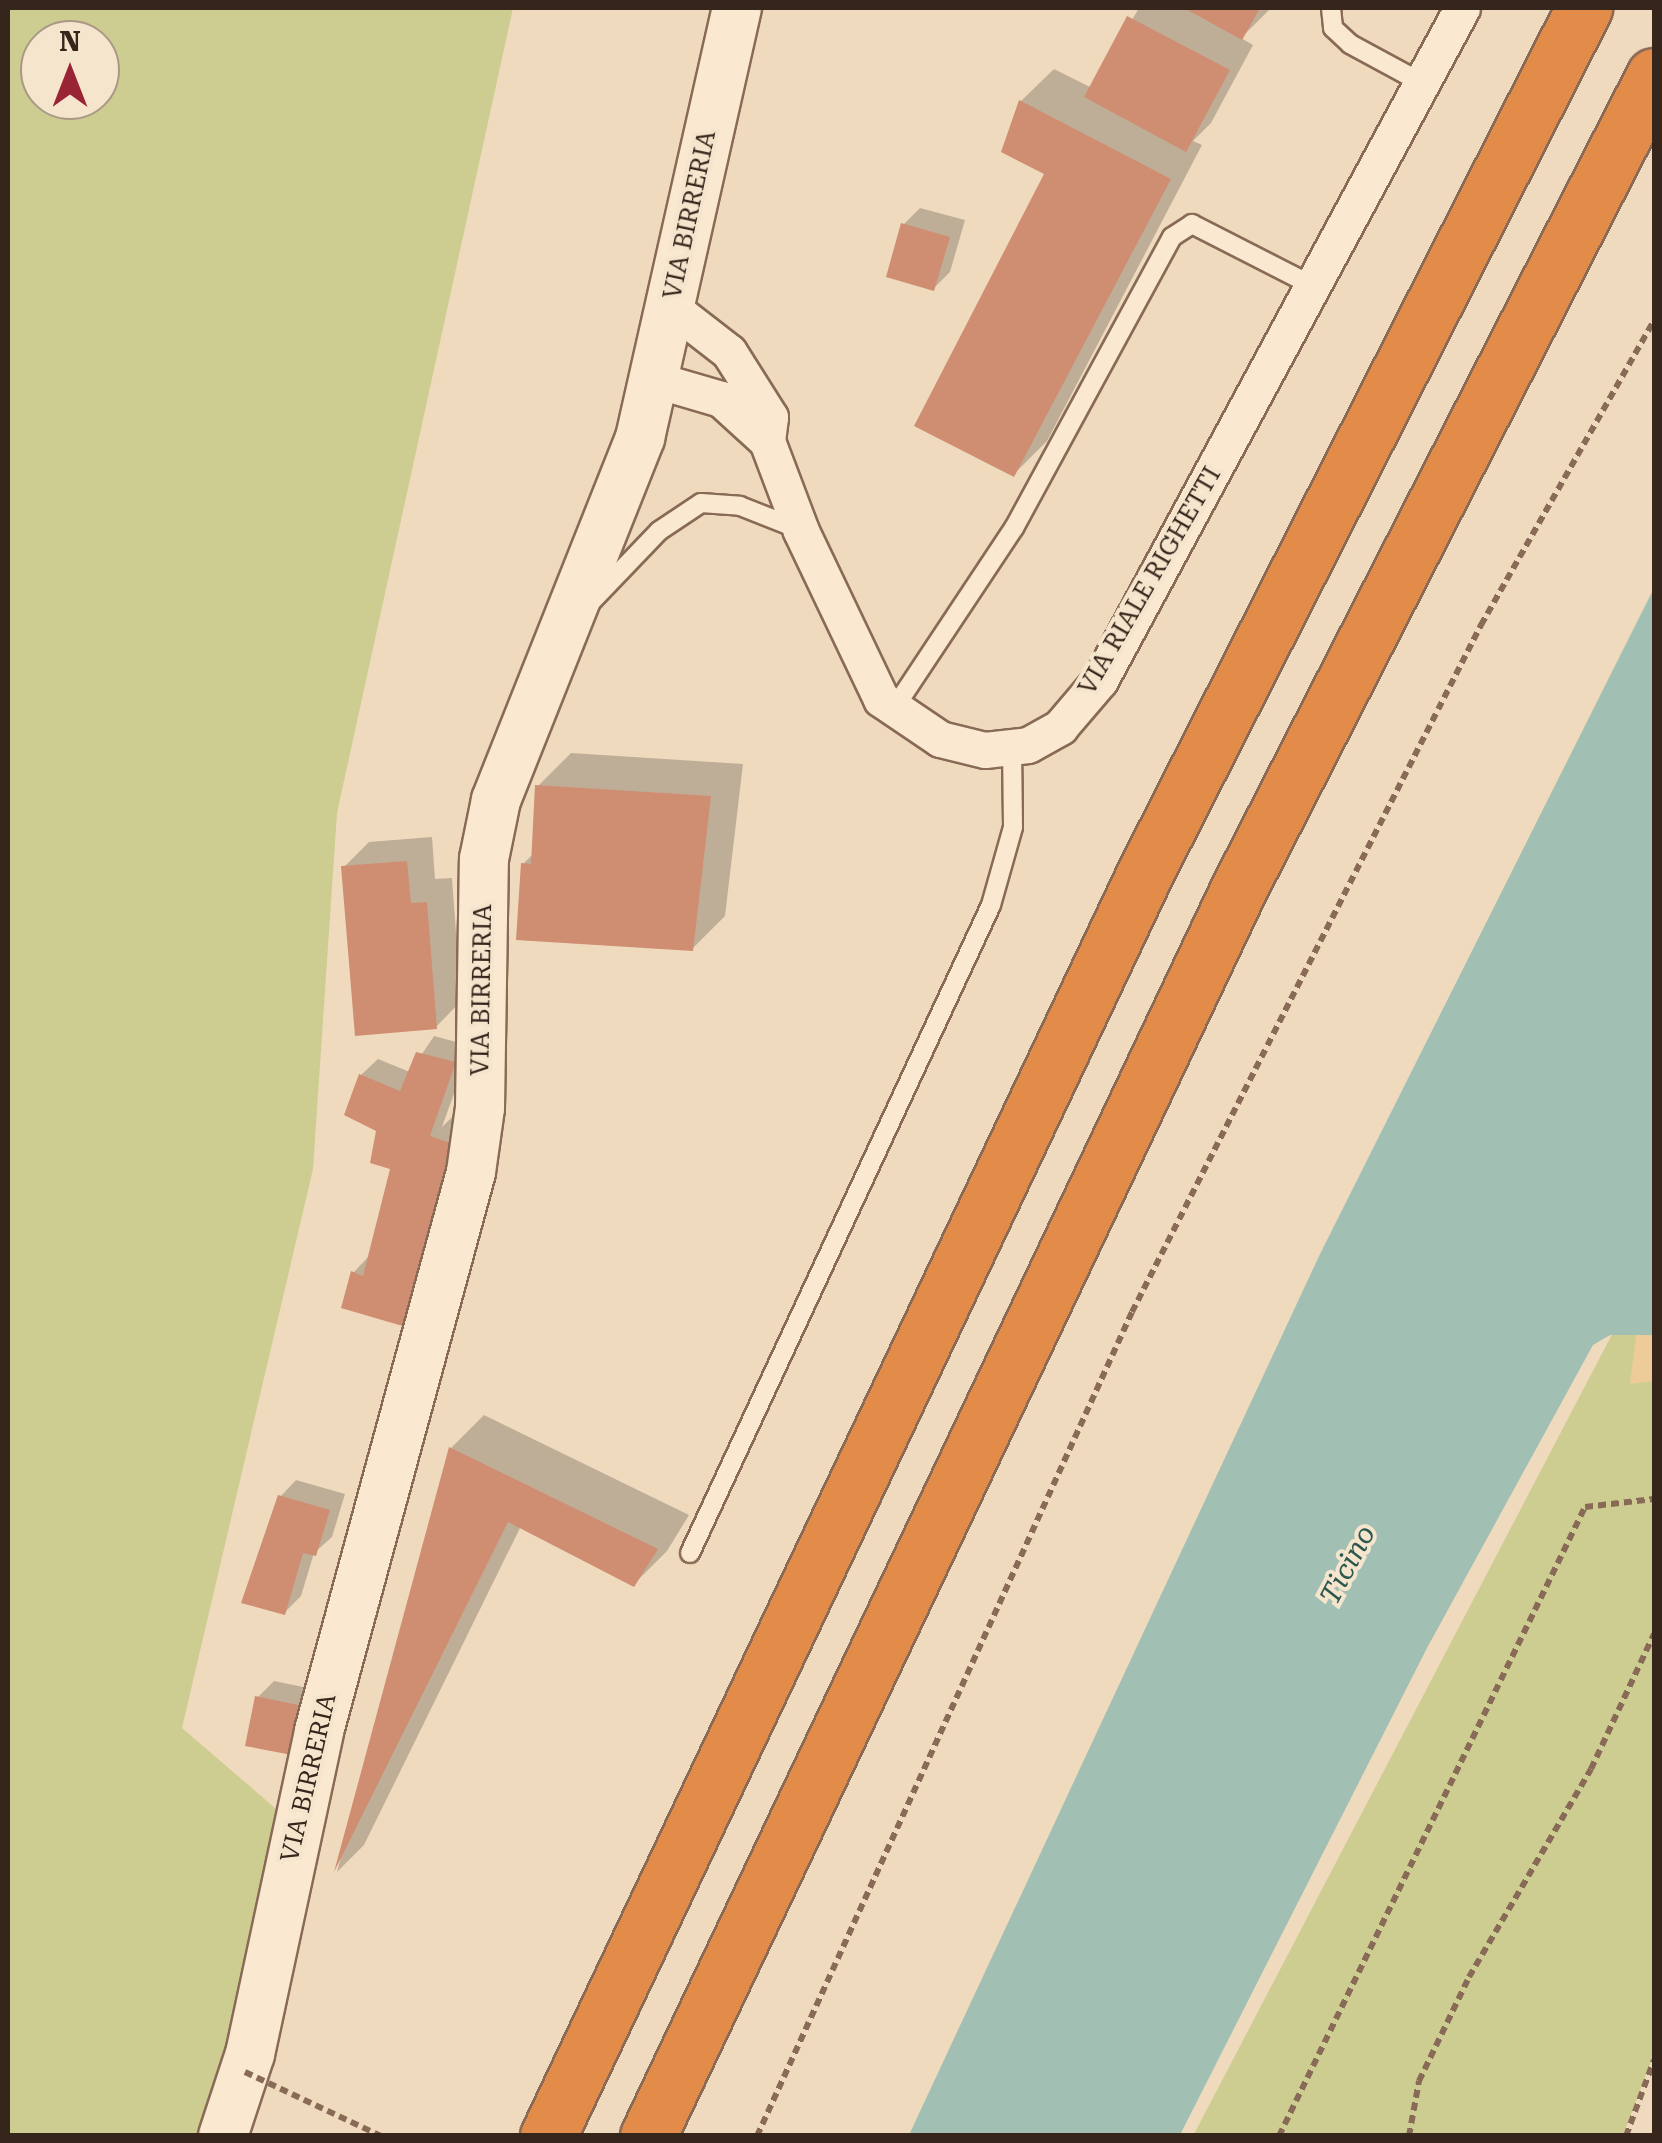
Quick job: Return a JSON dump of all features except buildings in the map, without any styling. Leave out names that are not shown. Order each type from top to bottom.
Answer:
[{"type":"highway","points":[[548,2136],[1155,852],[1584,8]]},
{"type":"highway","points":[[648,2136],[1238,890],[1654,76]]},
{"type":"street","name":"VIA BIRRERIA","points":[[223,2136],[245,2072],[319,1730],[471,1172],[480,1108],[489,834],[512,750],[620,497],[656,380],[737,8]]},
{"type":"street","name":"VIA RIALE RIGHETTI","points":[[1012,749],[1060,727],[1100,680],[1462,8]]},
{"type":"street","points":[[671,306],[730,352],[770,417],[766,442]]},
{"type":"street","points":[[656,380],[721,399],[766,442],[869,684],[892,710],[940,739],[1012,749]]},
{"type":"lane","points":[[1331,8],[1334,28],[1350,44],[1422,83]]},
{"type":"lane","points":[[892,710],[1014,528],[1172,237],[1192,224],[1312,286]]},
{"type":"lane","points":[[568,626],[690,507],[730,503],[802,531]]},
{"type":"lane","points":[[690,1553],[991,905],[1013,827],[1012,749]]},
{"type":"path","points":[[757,2136],[957,1685],[1140,1295],[1481,625],[1654,320]]},
{"type":"path","points":[[1279,2136],[1585,1507],[1654,1499]]},
{"type":"path","points":[[1409,2136],[1419,2081],[1460,1995],[1591,1769],[1654,1634]]},
{"type":"path","points":[[1626,2136],[1654,2060]]},
{"type":"path","points":[[245,2072],[382,2136]]},
{"type":"green space","points":[[8,8],[513,8],[337,813],[313,1169],[182,1728],[296,1826],[223,2135],[8,2136]]},
{"type":"green space","points":[[1654,1254],[1654,2054],[1623,2135],[1193,2136]]},
{"type":"sand","points":[[1636,1335],[1654,1335],[1654,1381],[1630,1384]]},
{"type":"water","name":"Ticino","points":[[1654,588],[1654,1335],[1610,1335],[1593,1345],[1427,1648],[1180,2135],[909,2135],[1320,1254]]}]
